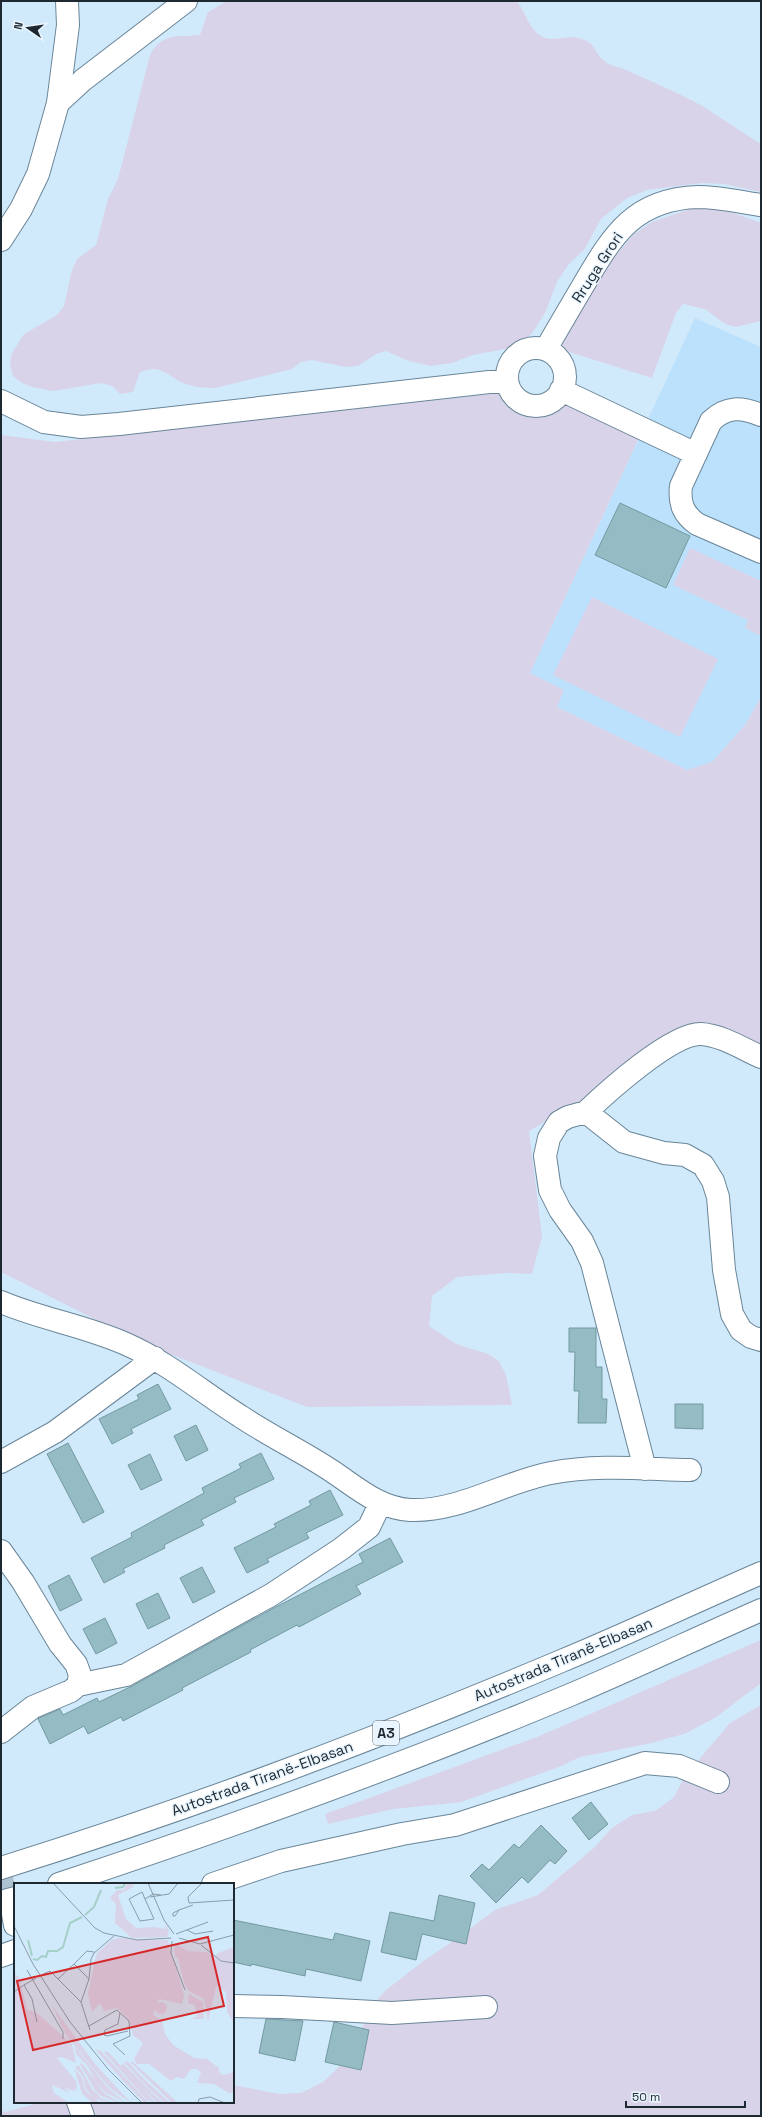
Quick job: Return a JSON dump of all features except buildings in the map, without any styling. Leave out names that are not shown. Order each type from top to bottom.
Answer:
[{"type":"main road","points":[[1,240],[21,209],[38,174],[58,103],[68,25],[67,1]]},
{"type":"main road","points":[[58,103],[83,80],[186,1]]},
{"type":"main road","name":"Rruga Grori","points":[[546,349],[616,234],[641,213],[674,200],[697,197],[721,198],[761,205]]},
{"type":"main road","points":[[527,349],[546,349],[554,354],[560,361],[564,371],[564,380],[561,390],[556,397],[549,402],[540,405],[531,405],[522,402],[515,396],[507,380],[511,361],[518,354],[527,349]]},
{"type":"main road","points":[[1,401],[44,422],[81,427],[507,380]]},
{"type":"main road","points":[[561,390],[696,454]]},
{"type":"main road","points":[[761,416],[740,408],[729,409],[719,413],[711,421],[680,491],[682,508],[688,517],[697,524],[761,552]]},
{"type":"main road","points":[[645,1469],[592,1263],[582,1242],[560,1210],[550,1190],[545,1156],[549,1138],[559,1122],[568,1116],[586,1112],[607,1092],[666,1047],[690,1035],[711,1035],[761,1057]]},
{"type":"main road","points":[[586,1112],[624,1142],[664,1153],[685,1155],[703,1165],[713,1181],[718,1197],[724,1270],[732,1314],[741,1330],[751,1337],[761,1340]]},
{"type":"main road","points":[[1,1302],[23,1312],[72,1325],[125,1343],[155,1358],[240,1417],[326,1467],[380,1504],[409,1510],[436,1509],[549,1473],[592,1467],[690,1470]]},
{"type":"main road","points":[[1,1462],[56,1432],[155,1358]]},
{"type":"main road","points":[[1,1732],[33,1707],[71,1691],[78,1685],[126,1675],[271,1595],[341,1549],[370,1527],[380,1504]]},
{"type":"main road","points":[[1,1551],[23,1582],[60,1644],[76,1664],[80,1675],[78,1685]]},
{"type":"main road","name":"Autostrada Tiranë-Elbasan","points":[[1,1868],[183,1808],[375,1737],[560,1662],[761,1572]]},
{"type":"main road","name":"A3","points":[[62,1883],[190,1841],[390,1766],[570,1695],[761,1610]]},
{"type":"main road","points":[[216,1883],[282,1861],[402,1834],[455,1825],[646,1763],[679,1766],[718,1782]]},
{"type":"main road","points":[[1,1956],[14,1951]]},
{"type":"main road","points":[[234,2006],[392,2013],[486,2007]]},
{"type":"main road","points":[[78,2103],[83,2116]]},
{"type":"shaded area","points":[[227,1],[517,1],[534,30],[541,36],[550,39],[573,37],[584,40],[594,47],[600,57],[607,63],[674,91],[704,107],[761,144],[761,192],[724,184],[702,183],[647,190],[627,198],[601,219],[584,250],[569,264],[557,282],[546,311],[533,332],[525,340],[505,349],[473,355],[452,363],[430,366],[406,360],[386,351],[376,354],[358,366],[345,367],[312,360],[301,362],[292,369],[215,388],[189,385],[158,369],[153,369],[140,372],[133,392],[120,394],[112,386],[101,383],[53,391],[32,387],[22,383],[13,376],[10,364],[12,353],[24,334],[57,315],[64,306],[72,270],[77,259],[96,245],[108,199],[118,179],[150,55],[159,43],[165,40],[177,36],[200,35],[208,12]]},
{"type":"shaded area","points":[[696,207],[728,211],[761,223],[761,321],[736,327],[725,324],[705,309],[683,304],[676,313],[652,378],[569,352],[559,346],[612,260],[634,234],[652,222]]},
{"type":"shaded area","points":[[695,318],[761,347],[761,697],[745,725],[712,762],[687,770],[557,707],[530,673]]},
{"type":"shaded area","points":[[501,393],[515,407],[528,412],[543,410],[560,401],[639,438],[530,673],[564,690],[557,707],[687,770],[712,762],[745,725],[761,697],[761,1048],[687,1040],[529,1131],[542,1236],[532,1274],[507,1273],[457,1277],[432,1296],[429,1326],[456,1344],[488,1354],[499,1361],[506,1375],[512,1405],[307,1407],[144,1344],[1,1272],[1,435],[55,442]]},
{"type":"shaded area","points":[[690,548],[761,581],[761,636],[745,628],[748,620],[673,585]]},
{"type":"shaded area","points":[[592,597],[718,659],[680,737],[553,675]]},
{"type":"shaded area","points":[[761,1640],[761,1683],[715,1718],[684,1734],[647,1744],[580,1757],[559,1767],[461,1802],[394,1809],[328,1824],[325,1814],[537,1737]]},
{"type":"shaded area","points":[[761,1705],[761,2116],[1,2116],[1,2111],[6,2112],[38,2103],[234,2103],[234,2085],[279,2094],[301,2093],[323,2082],[339,2067],[353,2050],[370,2009],[385,1991],[422,1962],[495,1910],[538,1895],[595,1847],[612,1828],[632,1815],[655,1811],[674,1797],[685,1776],[730,1723]]},
{"type":"tunnel","points":[[1,1876],[13,1914]]}]
